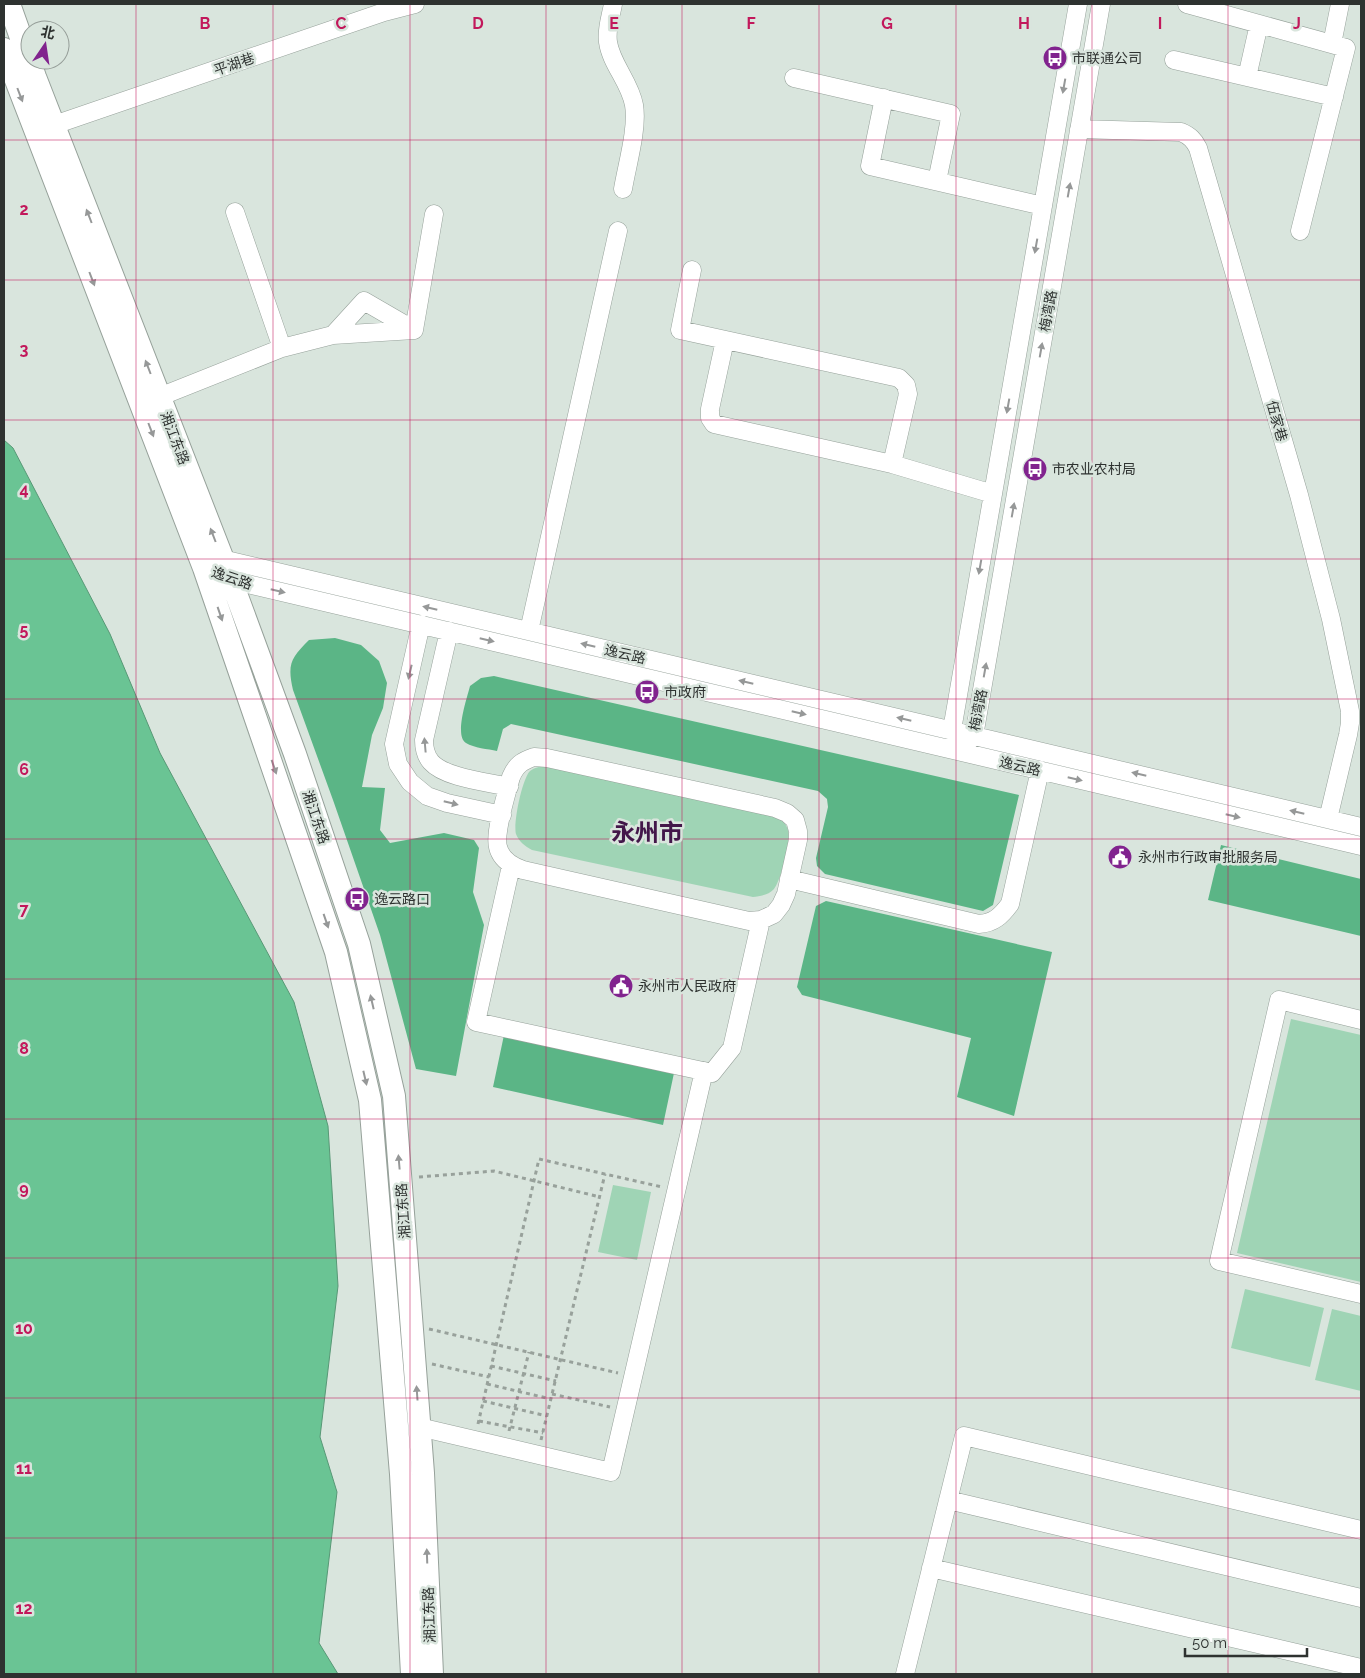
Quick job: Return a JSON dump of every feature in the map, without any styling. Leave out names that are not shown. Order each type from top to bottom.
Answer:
[{"type":"main road","name":"湘江东路","points":[[9,4],[35,77],[159,397],[336,952],[370,1100],[402,1474],[412,1674]]},
{"type":"main road","name":"湘江东路","points":[[4,49],[213,563],[231,580],[295,754],[359,944],[394,1096],[420,1427],[432,1674]]},
{"type":"street","name":"平湖巷","points":[[54,125],[383,8],[414,4]]},
{"type":"street","points":[[613,4],[607,35],[608,44],[630,92],[634,105],[635,120],[623,189]]},
{"type":"street","name":"梅湾路","points":[[1078,4],[952,730],[960,751],[974,736],[1101,4]]},
{"type":"street","points":[[1187,4],[1346,48],[1300,231]]},
{"type":"street","points":[[1332,44],[1340,4]]},
{"type":"street","points":[[1247,77],[1259,24]]},
{"type":"street","points":[[1174,60],[1334,97]]},
{"type":"street","points":[[794,78],[951,114],[937,181]]},
{"type":"street","points":[[884,98],[870,166],[1043,206]]},
{"type":"street","name":"伍家巷","points":[[1080,129],[1181,132],[1195,141],[1198,148],[1299,495],[1331,619],[1350,711],[1349,729],[1328,819]]},
{"type":"street","points":[[235,212],[282,348]]},
{"type":"street","points":[[414,330],[434,214]]},
{"type":"street","points":[[529,631],[618,231]]},
{"type":"street","points":[[692,270],[680,330],[899,378],[906,385],[908,394],[892,464]]},
{"type":"street","points":[[333,335],[364,301],[414,330]]},
{"type":"street","points":[[159,397],[282,348],[333,335],[414,330]]},
{"type":"street","points":[[725,340],[710,409],[710,418],[714,424],[892,464],[993,494]]},
{"type":"street","name":"逸云路","points":[[213,563],[529,631],[1361,827]]},
{"type":"street","name":"逸云路","points":[[231,580],[1361,846]]},
{"type":"street","points":[[421,624],[394,744],[398,764],[410,782],[427,796],[447,803],[502,815]]},
{"type":"street","points":[[449,631],[424,740],[425,751],[431,762],[441,770],[509,787]]},
{"type":"street","points":[[534,757],[566,762],[775,808],[787,813],[795,820],[798,831],[786,894],[774,914],[761,920],[749,921],[511,866],[503,857],[498,847],[497,837],[509,787],[515,768],[523,760],[534,757]]},
{"type":"street","points":[[789,879],[979,924],[990,923],[1001,916],[1010,904],[1040,770]]},
{"type":"street","points":[[511,866],[476,1022],[704,1072],[712,1073],[732,1048],[761,920]]},
{"type":"street","points":[[1361,1020],[1279,1000],[1219,1261],[1361,1294]]},
{"type":"street","points":[[420,1427],[611,1472],[704,1072]]},
{"type":"street","points":[[905,1674],[964,1436],[1361,1530]]},
{"type":"street","points":[[948,1500],[1361,1598]]},
{"type":"street","points":[[931,1568],[1361,1668]]},
{"type":"path","points":[[474,1440],[539,1159],[677,1190]]},
{"type":"path","points":[[400,1179],[494,1171],[600,1197]]},
{"type":"path","points":[[538,1455],[605,1174]]},
{"type":"path","points":[[412,1325],[633,1377]]},
{"type":"path","points":[[504,1447],[529,1352]]},
{"type":"path","points":[[414,1360],[489,1377]]},
{"type":"path","points":[[491,1366],[556,1381]]},
{"type":"path","points":[[487,1384],[551,1399]]},
{"type":"path","points":[[552,1394],[625,1411]]},
{"type":"path","points":[[483,1401],[547,1416]]},
{"type":"path","points":[[478,1421],[543,1433]]},
{"type":"shaded area","points":[[4,440],[13,448],[110,634],[160,753],[294,1002],[328,1126],[338,1286],[320,1437],[337,1492],[319,1643],[338,1674],[4,1674]]},
{"type":"shaded area","points":[[335,638],[361,645],[379,661],[387,683],[383,708],[372,735],[362,787],[385,788],[380,830],[390,843],[444,833],[474,840],[479,848],[473,892],[484,925],[456,1076],[416,1069],[380,935],[293,690],[290,674],[292,662],[298,652],[309,640]]},
{"type":"shaded area","points":[[494,676],[1019,795],[993,905],[983,911],[825,874],[817,866],[816,858],[828,807],[827,799],[818,791],[511,724],[503,729],[497,751],[469,745],[463,739],[461,725],[470,686],[481,678]]},
{"type":"shaded area","points":[[548,766],[775,816],[785,823],[789,835],[785,860],[777,885],[770,893],[753,897],[532,850],[522,844],[516,834],[519,802],[524,783],[530,771]]},
{"type":"shaded area","points":[[1221,845],[1361,879],[1361,936],[1208,900]]},
{"type":"shaded area","points":[[826,901],[1052,952],[1014,1116],[957,1097],[971,1038],[802,995],[797,987],[816,906]]},
{"type":"shaded area","points":[[1291,1019],[1361,1035],[1361,1282],[1237,1253]]},
{"type":"shaded area","points":[[504,1035],[674,1073],[663,1125],[493,1087]]},
{"type":"shaded area","points":[[613,1185],[651,1192],[637,1260],[598,1252]]},
{"type":"shaded area","points":[[1245,1289],[1324,1308],[1310,1367],[1231,1348]]},
{"type":"shaded area","points":[[1332,1309],[1361,1316],[1361,1391],[1315,1380]]},
{"type":"place","name":"市联通公司","points":[[1055,58]]},
{"type":"place","name":"市农业农村局","points":[[1035,469]]},
{"type":"place","name":"市政府","points":[[647,692]]},
{"type":"place","name":"永州市行政审批服务局","points":[[1120,857]]},
{"type":"place","name":"逸云路口","points":[[357,899]]},
{"type":"place","name":"永州市人民政府","points":[[621,986]]},
{"type":"district","name":"永州市","points":[[647,832]]}]
